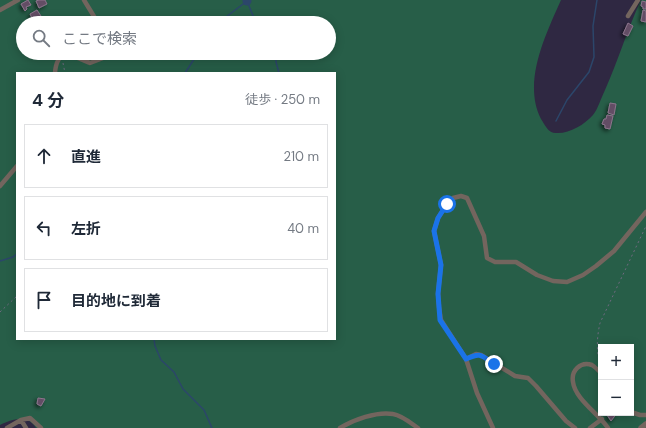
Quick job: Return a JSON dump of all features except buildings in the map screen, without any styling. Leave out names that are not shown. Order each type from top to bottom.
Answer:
[{"type":"street","points":[[0,10],[18,0]]},
{"type":"street","points":[[84,0],[94,16]]},
{"type":"street","points":[[628,16],[638,0]]},
{"type":"street","points":[[55,72],[58,60]]},
{"type":"street","points":[[82,60],[90,63],[98,60]]},
{"type":"street","points":[[0,186],[16,167]]},
{"type":"street","points":[[494,428],[477,393],[466,359],[440,320],[438,294],[441,265],[434,231],[438,218],[447,204],[454,198],[461,196],[467,198],[484,236],[488,258],[495,262],[516,262],[537,275],[553,281],[567,282],[583,275],[614,251],[646,212]]},
{"type":"street","points":[[466,359],[476,354],[481,355],[515,376],[528,378],[566,421],[575,428]]},
{"type":"street","points":[[598,370],[592,365],[582,364],[574,371],[573,382],[577,393],[602,419],[608,428]]},
{"type":"street","points":[[634,413],[646,415]]},
{"type":"street","points":[[340,428],[352,421],[374,415],[394,414],[418,428]]},
{"type":"street","points":[[7,428],[22,420],[30,418],[41,428]]},
{"type":"street","points":[[590,428],[602,419]]},
{"type":"street","points":[[22,420],[26,428]]},
{"type":"street","points":[[641,428],[646,424]]},
{"type":"path","points":[[63,60],[65,72]]},
{"type":"path","points":[[598,360],[598,331],[600,323],[646,226]]},
{"type":"path","points":[[0,312],[16,297]]},
{"type":"green space","points":[[0,0],[561,0],[538,58],[534,90],[536,105],[545,126],[553,133],[561,133],[576,128],[595,113],[641,0],[646,0],[646,428],[36,428],[29,421],[24,419],[15,420],[0,425]]},
{"type":"waterway","points":[[556,121],[567,100],[589,72],[594,57],[593,26],[597,0]]},
{"type":"waterway","points":[[227,16],[247,1],[253,16]]},
{"type":"waterway","points":[[186,72],[193,60]]},
{"type":"waterway","points":[[276,60],[279,72]]},
{"type":"waterway","points":[[0,261],[16,255]]},
{"type":"waterway","points":[[154,340],[161,360],[174,372],[183,389],[204,410],[212,428]]},
{"type":"route","points":[[447,204],[438,218],[434,231],[441,265],[438,294],[440,320],[466,359],[476,354],[481,355],[494,364]]}]
